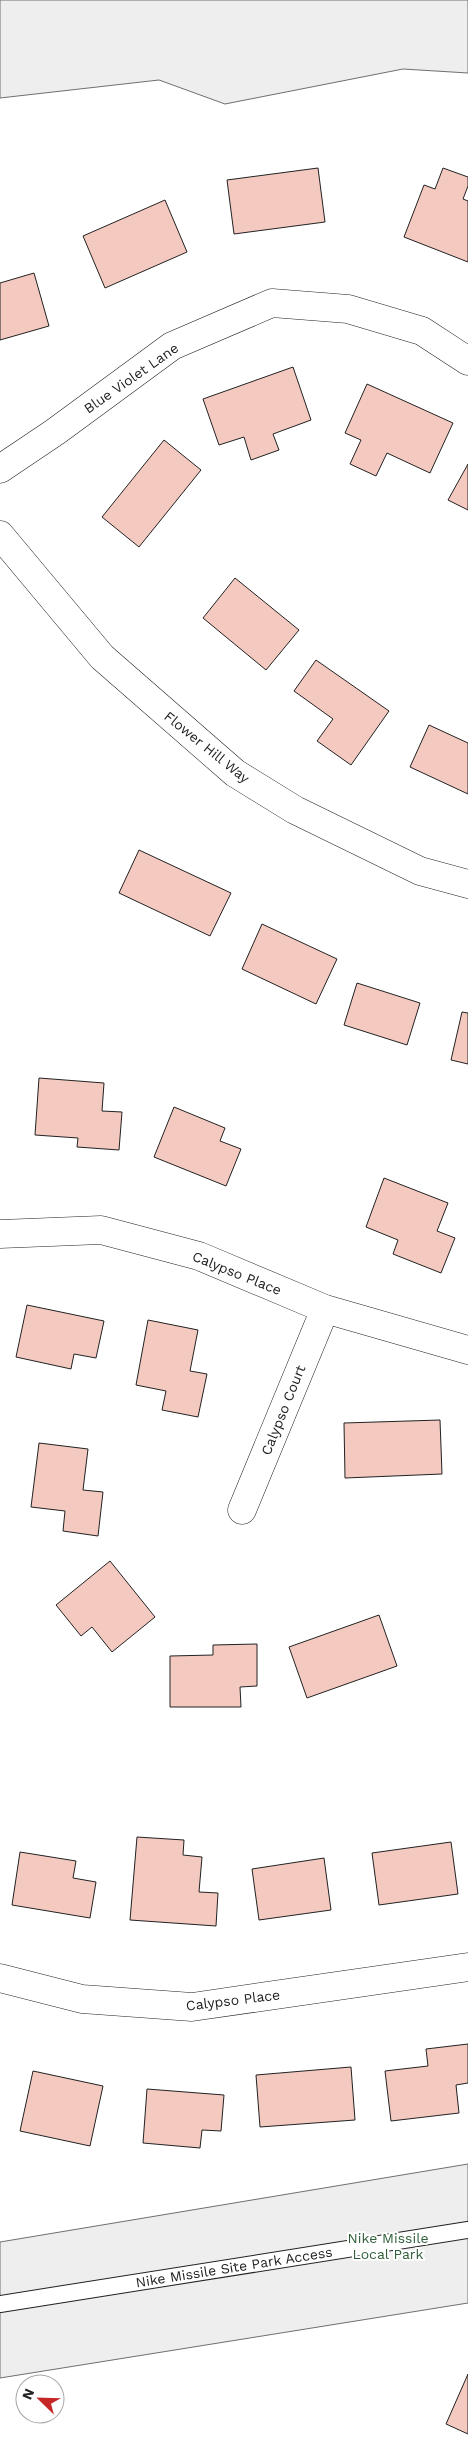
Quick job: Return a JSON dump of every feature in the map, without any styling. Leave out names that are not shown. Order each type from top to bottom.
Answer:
[{"type":"street","name":"Blue Violet Lane","points":[[0,469],[55,432],[172,346],[272,303],[348,309],[413,328],[422,331],[468,361]]},
{"type":"street","name":"Flower Hill Way","points":[[0,535],[102,656],[235,773],[295,810],[420,871],[468,884]]},
{"type":"street","name":"Calypso Place","points":[[0,1234],[101,1230],[199,1256],[325,1309],[468,1350]]},
{"type":"street","name":"Calypso Court","points":[[242,1510],[325,1309]]},
{"type":"street","name":"Calypso Place","points":[[0,1978],[82,1999],[192,2007],[468,1968]]},
{"type":"lane","name":"Nike Missile Site Park Access","points":[[0,2304],[468,2230]]},
{"type":"green space","points":[[0,0],[468,0],[468,73],[403,69],[225,104],[159,80],[0,98]]},
{"type":"green space","name":"Nike Missile Local Park","points":[[468,2164],[468,2303],[25,2374],[15,2374],[15,2376],[0,2378],[0,2242]]},
{"type":"building","points":[[318,168],[325,222],[234,234],[227,180]]},
{"type":"building","points":[[443,168],[468,177],[468,186],[463,199],[468,201],[468,262],[404,237],[424,185],[435,189]]},
{"type":"building","points":[[165,200],[187,252],[105,288],[83,236]]},
{"type":"building","points":[[34,273],[49,326],[0,340],[0,283]]},
{"type":"building","points":[[293,367],[311,420],[273,434],[279,450],[251,460],[244,437],[219,445],[203,399]]},
{"type":"building","points":[[367,384],[453,423],[430,473],[387,453],[376,476],[350,464],[361,440],[345,433]]},
{"type":"building","points":[[164,440],[201,470],[139,547],[102,517]]},
{"type":"building","points":[[468,464],[468,510],[448,500]]},
{"type":"building","points":[[235,578],[299,630],[266,670],[203,618]]},
{"type":"building","points":[[316,660],[389,711],[351,765],[317,741],[333,719],[294,691]]},
{"type":"building","points":[[429,725],[468,743],[468,794],[410,767]]},
{"type":"building","points":[[139,850],[231,893],[210,936],[119,893]]},
{"type":"building","points":[[262,924],[337,959],[316,1004],[242,969]]},
{"type":"building","points":[[357,983],[420,1003],[407,1045],[344,1025]]},
{"type":"building","points":[[462,1012],[468,1013],[468,1064],[451,1060]]},
{"type":"building","points":[[39,1078],[104,1083],[102,1111],[122,1112],[119,1150],[77,1147],[78,1138],[35,1135]]},
{"type":"building","points":[[174,1107],[225,1128],[220,1141],[241,1149],[226,1186],[154,1157]]},
{"type":"building","points":[[384,1178],[448,1203],[437,1231],[455,1238],[441,1273],[393,1254],[398,1240],[366,1227]]},
{"type":"building","points":[[27,1305],[104,1321],[96,1358],[74,1354],[71,1369],[16,1357]]},
{"type":"building","points":[[148,1320],[198,1330],[190,1371],[207,1374],[198,1417],[162,1410],[166,1391],[136,1385]]},
{"type":"building","points":[[440,1420],[442,1474],[345,1478],[344,1423]]},
{"type":"building","points":[[39,1443],[88,1449],[83,1490],[103,1492],[98,1536],[63,1531],[65,1511],[31,1507]]},
{"type":"building","points":[[110,1561],[155,1617],[112,1652],[92,1627],[81,1636],[56,1605]]},
{"type":"building","points":[[379,1615],[397,1666],[307,1698],[289,1647]]},
{"type":"building","points":[[257,1644],[257,1686],[240,1687],[241,1707],[170,1707],[170,1656],[213,1655],[213,1645]]},
{"type":"building","points":[[137,1837],[184,1840],[183,1855],[202,1857],[199,1892],[218,1893],[216,1926],[130,1920]]},
{"type":"building","points":[[451,1842],[458,1894],[379,1905],[372,1853]]},
{"type":"building","points":[[20,1852],[76,1861],[73,1878],[96,1882],[90,1918],[12,1905]]},
{"type":"building","points":[[324,1858],[331,1910],[259,1920],[252,1869]]},
{"type":"building","points":[[468,2044],[468,2083],[456,2085],[459,2113],[391,2121],[385,2071],[428,2066],[426,2049]]},
{"type":"building","points":[[351,2067],[355,2120],[260,2127],[256,2075]]},
{"type":"building","points":[[33,2071],[103,2086],[90,2146],[20,2131]]},
{"type":"building","points":[[147,2089],[224,2095],[221,2131],[202,2130],[200,2148],[143,2143]]},
{"type":"building","points":[[468,2374],[468,2434],[446,2424]]}]
